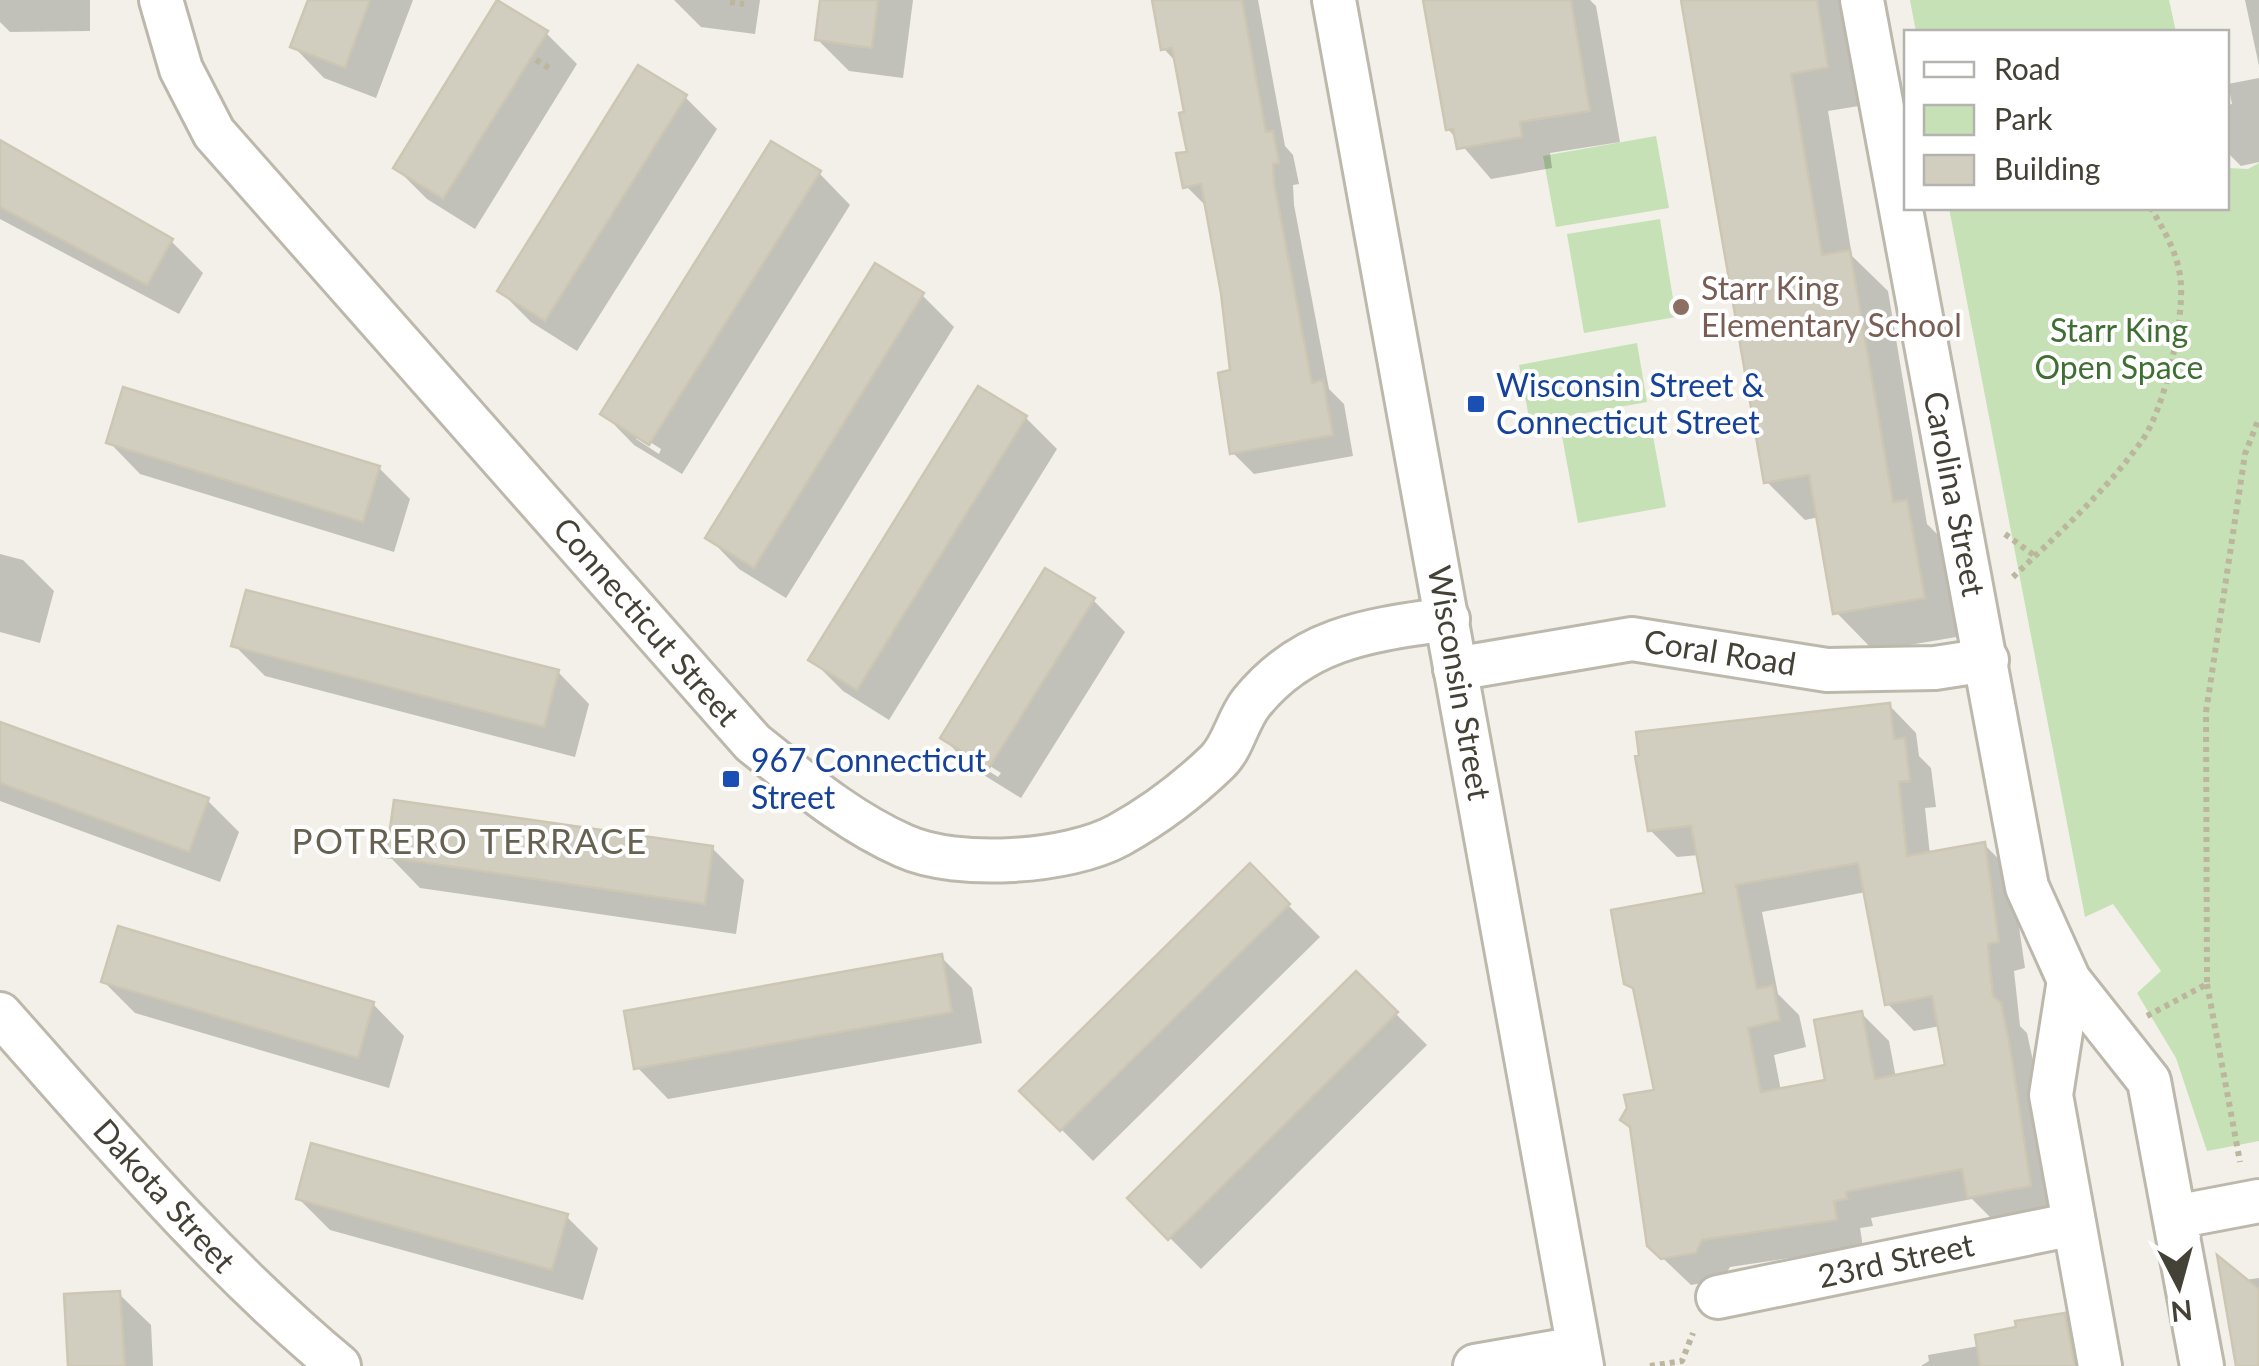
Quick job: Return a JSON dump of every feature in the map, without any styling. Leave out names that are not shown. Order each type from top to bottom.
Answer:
[{"type":"street","name":"Connecticut Street","points":[[160,0],[181,68],[214,133],[753,743],[847,816],[907,848],[973,861],[1037,858],[1116,837],[1166,806],[1221,759],[1251,703],[1306,654],[1369,628],[1448,619]]},
{"type":"street","name":"Wisconsin Street","points":[[1334,0],[1580,1357]]},
{"type":"street","name":"Carolina Street","points":[[1862,0],[2027,887],[2069,980],[2149,1081],[2202,1366]]},
{"type":"street","name":"Coral Road","points":[[1455,669],[1632,639],[1827,670],[1935,668],[1987,660]]},
{"type":"street","points":[[2069,980],[2051,1096],[2100,1366]]},
{"type":"street","name":"Dakota Street","points":[[0,1014],[207,1246],[270,1309],[339,1366]]},
{"type":"street","points":[[2175,1217],[2259,1201]]},
{"type":"street","name":"23rd Street","points":[[1718,1297],[2074,1224]]},
{"type":"street","points":[[1475,1366],[1580,1357]]},
{"type":"path","points":[[730,2],[744,4]]},
{"type":"path","points":[[536,60],[549,68]]},
{"type":"path","points":[[2004,587],[2144,440],[2175,341],[2181,286],[2172,246],[2152,210]]},
{"type":"path","points":[[2240,1162],[2206,984],[2206,712],[2245,454],[2259,418]]},
{"type":"path","points":[[1992,524],[2035,556]]},
{"type":"path","points":[[2137,1021],[2206,984]]},
{"type":"path","points":[[1650,1366],[1682,1362],[1693,1333]]},
{"type":"green space","points":[[1910,0],[2169,0],[2176,30],[1916,30]]},
{"type":"green space","points":[[1656,136],[1669,208],[1556,227],[1543,156]]},
{"type":"green space","name":"Starr King Open Space","points":[[2259,163],[2259,1141],[2207,1151],[2176,1058],[2137,993],[2161,971],[2113,904],[2085,917],[1949,210],[2229,210],[2229,168],[2248,169]]},
{"type":"green space","points":[[1660,219],[1676,317],[1584,333],[1567,234]]},
{"type":"green space","points":[[1637,343],[1647,402],[1530,423],[1519,365]]},
{"type":"green space","points":[[1650,420],[1666,507],[1578,523],[1562,436]]},
{"type":"building","points":[[308,0],[370,0],[345,68],[290,47]]},
{"type":"building","points":[[497,0],[548,31],[443,199],[393,168]]},
{"type":"building","points":[[820,0],[878,0],[872,48],[815,40]]},
{"type":"building","points":[[1152,0],[1242,0],[1266,132],[1273,131],[1279,163],[1273,164],[1274,182],[1312,383],[1323,380],[1333,435],[1230,454],[1218,373],[1230,370],[1221,293],[1201,184],[1183,188],[1176,153],[1187,152],[1179,113],[1184,112],[1172,48],[1161,50]]},
{"type":"building","points":[[1423,0],[1571,0],[1590,111],[1520,122],[1522,137],[1457,149],[1453,129],[1446,130]]},
{"type":"building","points":[[1681,0],[1817,0],[1828,67],[1791,74],[1822,255],[1850,250],[1893,502],[1907,500],[1925,598],[1833,614],[1809,475],[1764,483]]},
{"type":"building","points":[[638,65],[687,95],[545,321],[497,291]]},
{"type":"building","points":[[0,140],[173,239],[147,285],[0,207]]},
{"type":"building","points":[[771,141],[821,171],[649,445],[600,414]]},
{"type":"building","points":[[875,263],[924,293],[754,568],[705,538]]},
{"type":"building","points":[[978,386],[1027,416],[857,690],[808,660]]},
{"type":"building","points":[[123,387],[380,466],[363,522],[106,443]]},
{"type":"building","points":[[1045,568],[1095,598],[989,768],[940,738]]},
{"type":"building","points":[[246,590],[559,670],[544,727],[231,646]]},
{"type":"building","points":[[1890,703],[1894,739],[1905,738],[1910,781],[1899,782],[1907,856],[1985,842],[1999,942],[1988,944],[1993,996],[2001,1003],[2010,1046],[2031,1186],[1967,1198],[1962,1169],[1846,1192],[1847,1199],[1834,1201],[1837,1220],[1702,1240],[1696,1253],[1661,1259],[1647,1246],[1630,1127],[1620,1120],[1627,1108],[1624,1095],[1654,1090],[1633,988],[1624,984],[1611,910],[1704,893],[1691,826],[1648,831],[1635,756],[1639,755],[1636,732]],"holes":[[[1858,863],[1885,1005],[1932,996],[1945,1065],[1875,1079],[1862,1011],[1814,1020],[1825,1080],[1761,1092],[1748,1028],[1780,1020],[1773,985],[1757,989],[1736,885]]]},
{"type":"building","points":[[0,722],[209,798],[189,852],[0,783]]},
{"type":"building","points":[[394,800],[713,846],[705,904],[386,857]]},
{"type":"building","points":[[1250,863],[1290,904],[1060,1131],[1019,1091]]},
{"type":"building","points":[[118,926],[374,1002],[358,1058],[101,982]]},
{"type":"building","points":[[942,954],[952,1012],[634,1069],[624,1011]]},
{"type":"building","points":[[1356,971],[1398,1012],[1168,1240],[1127,1198]]},
{"type":"building","points":[[311,1143],[568,1214],[552,1270],[296,1199]]},
{"type":"building","points":[[2217,1255],[2259,1289],[2259,1366],[2236,1366]]},
{"type":"building","points":[[120,1291],[125,1366],[68,1366],[64,1294]]},
{"type":"building","points":[[2065,1313],[2075,1366],[1980,1366],[1975,1335],[2016,1327],[2015,1321]]},
{"type":"place","name":"Starr King Elementary School","points":[[1681,307]]},
{"type":"place","name":"Wisconsin Street & Connecticut Street","points":[[1476,404]]},
{"type":"place","name":"967 Connecticut Street","points":[[731,779]]},
{"type":"district","name":"POTRERO TERRACE","points":[[470,842]]}]
